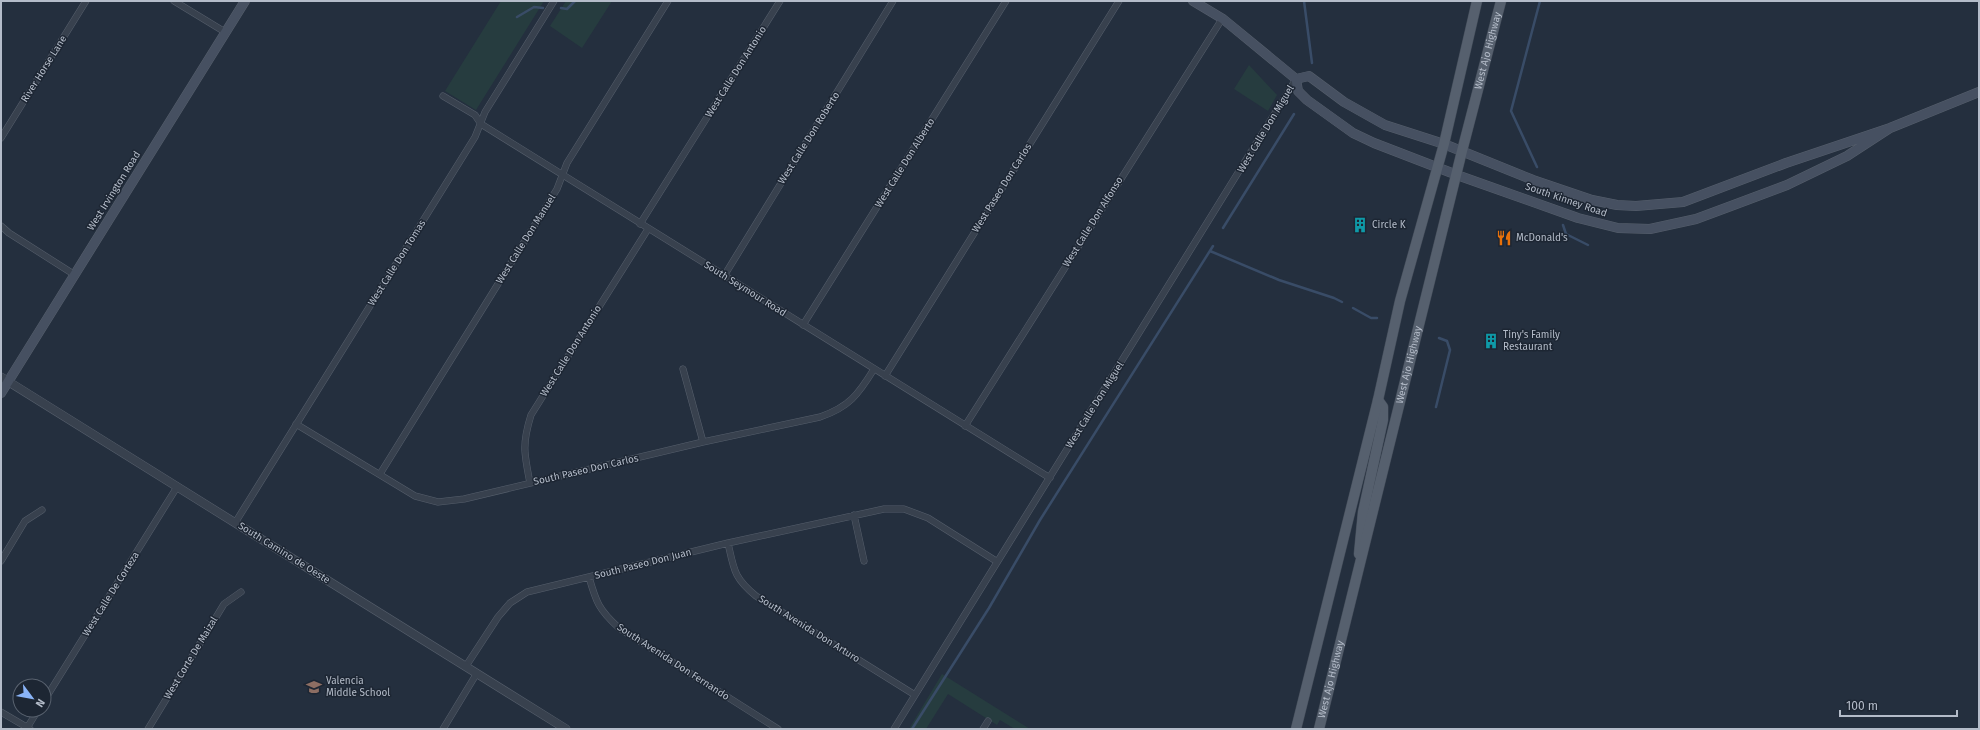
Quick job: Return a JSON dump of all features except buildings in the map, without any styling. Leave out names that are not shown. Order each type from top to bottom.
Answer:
[{"type":"main road","name":"West Irvington Road","points":[[1,393],[4,379],[75,275],[245,1]]},
{"type":"main road","name":"South Kinney Road","points":[[1192,1],[1222,19],[1296,79],[1298,91],[1307,100],[1353,133],[1437,168],[1597,224],[1618,228],[1650,230],[1696,219],[1787,184],[1847,156],[1890,128]]},
{"type":"main road","name":"West Ajo Highway","points":[[1296,729],[1378,400],[1400,301],[1444,144],[1477,1]]},
{"type":"main road","name":"West Ajo Highway","points":[[1319,729],[1462,151],[1501,1]]},
{"type":"main road","name":"South Kinney Road","points":[[1296,79],[1309,76],[1364,115],[1385,125],[1444,144],[1533,180],[1592,200],[1617,205],[1653,206],[1683,202],[1786,163],[1890,128],[1979,92]]},
{"type":"main road","points":[[1360,568],[1359,545],[1362,518],[1383,420],[1383,407],[1378,400]]},
{"type":"street","name":"River Horse Lane","points":[[1,138],[86,1]]},
{"type":"street","points":[[174,1],[226,32]]},
{"type":"street","name":"West Calle Don Tomas","points":[[235,523],[475,137],[485,112],[554,1]]},
{"type":"street","name":"West Calle Don Manuel","points":[[380,474],[557,190],[567,163],[668,1]]},
{"type":"street","name":"West Calle Don Antonio","points":[[640,224],[780,1]]},
{"type":"street","name":"West Calle Don Roberto","points":[[724,276],[893,1]]},
{"type":"street","name":"West Calle Don Alberto","points":[[803,325],[1006,1]]},
{"type":"street","name":"West Paseo Don Carlos","points":[[885,376],[1119,1]]},
{"type":"street","name":"West Calle Don Alfonso","points":[[965,426],[1222,19]]},
{"type":"street","name":"West Calle Don Miguel","points":[[894,729],[1296,79]]},
{"type":"street","name":"South Seymour Road","points":[[444,96],[475,115],[481,124],[562,176],[1050,478]]},
{"type":"street","points":[[1,226],[9,233],[75,275]]},
{"type":"street","name":"West Calle Don Antonio","points":[[530,483],[524,456],[524,436],[531,415],[648,229]]},
{"type":"street","points":[[683,369],[703,442]]},
{"type":"street","name":"South Paseo Don Carlos","points":[[296,424],[415,496],[438,502],[464,499],[703,442],[820,417],[836,411],[850,402],[860,392],[874,369]]},
{"type":"street","name":"South Camino de Oeste","points":[[4,379],[566,729]]},
{"type":"street","name":"West Calle De Corteza","points":[[52,688],[177,487]]},
{"type":"street","name":"South Paseo Don Juan","points":[[466,666],[498,617],[510,603],[527,592],[728,543],[884,509],[904,509],[928,518],[996,562]]},
{"type":"street","points":[[1,561],[25,521],[42,510]]},
{"type":"street","points":[[854,515],[864,561]]},
{"type":"street","name":"South Avenida Don Arturo","points":[[728,543],[734,572],[742,584],[756,596],[915,695]]},
{"type":"street","name":"South Avenida Don Fernando","points":[[589,577],[596,600],[604,615],[619,628],[778,729]]},
{"type":"street","name":"West Corte De Maizal","points":[[148,729],[224,604],[241,592]]},
{"type":"street","points":[[443,729],[477,673]]},
{"type":"street","points":[[1,712],[28,728],[34,718]]},
{"type":"street","points":[[983,729],[988,721]]},
{"type":"green space","points":[[501,1],[544,1],[476,110],[445,91]]},
{"type":"green space","points":[[566,1],[612,1],[582,48],[550,26]]},
{"type":"green space","points":[[1249,65],[1277,95],[1268,111],[1234,89]]},
{"type":"green space","points":[[942,674],[1030,729],[1015,729],[1000,720],[997,725],[948,694],[926,729],[909,729]]},
{"type":"waterway","points":[[561,8],[567,9],[575,1]]},
{"type":"waterway","points":[[1304,1],[1312,63]]},
{"type":"waterway","points":[[1537,167],[1511,111],[1540,1]]},
{"type":"waterway","points":[[517,17],[534,7],[543,8]]},
{"type":"waterway","points":[[1223,228],[1294,114]]},
{"type":"waterway","points":[[1563,225],[1566,234],[1588,245]]},
{"type":"waterway","points":[[912,729],[989,608],[1040,520],[1213,246]]},
{"type":"waterway","points":[[1210,251],[1279,280],[1342,302]]},
{"type":"waterway","points":[[1353,308],[1371,318],[1377,318]]},
{"type":"waterway","points":[[1436,407],[1450,350],[1447,341],[1439,338]]},
{"type":"place","name":"Circle K","points":[[1360,225]]},
{"type":"place","name":"McDonald's","points":[[1504,238]]},
{"type":"place","name":"Tiny's Family Restaurant","points":[[1491,341]]},
{"type":"place","name":"Valencia Middle School","points":[[314,687]]}]
